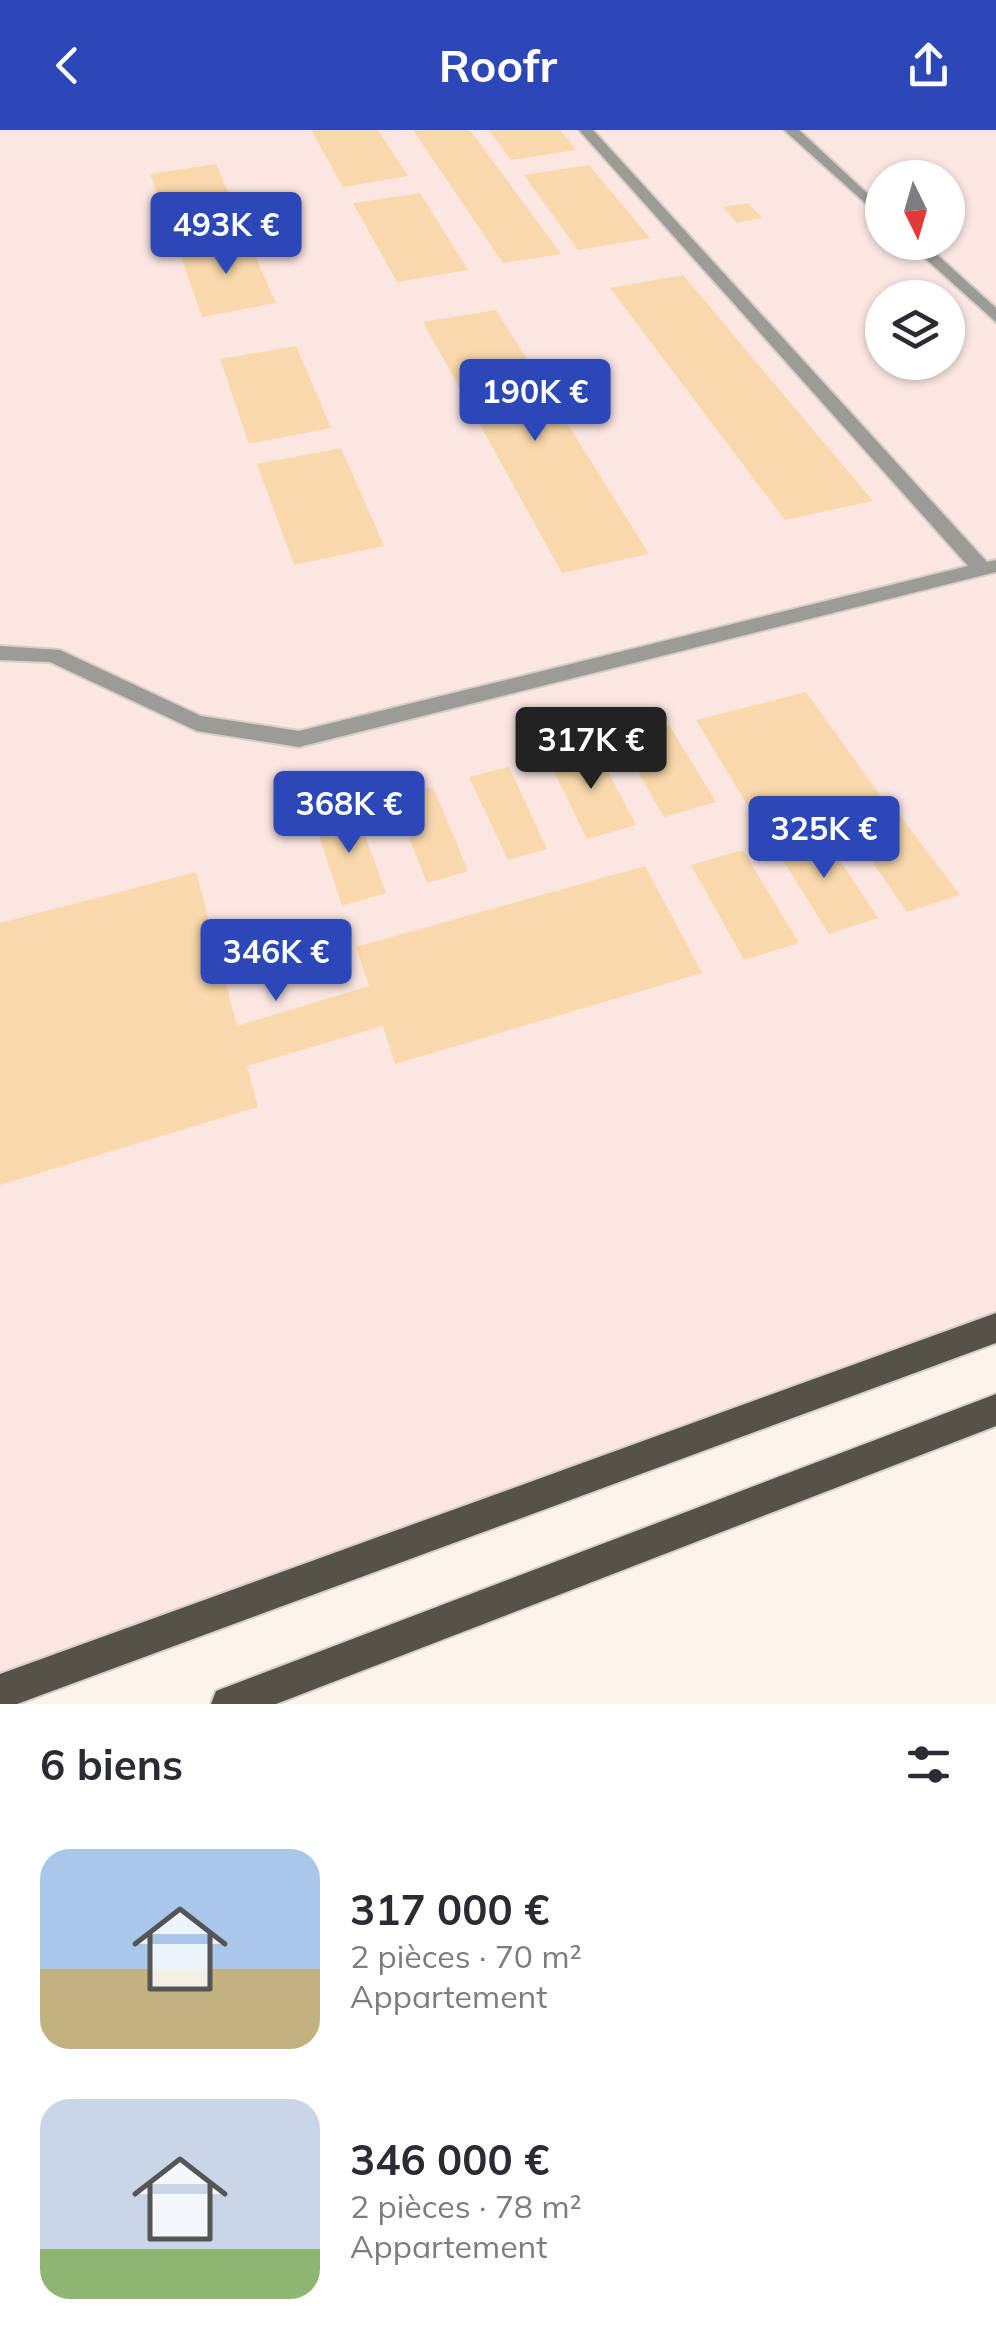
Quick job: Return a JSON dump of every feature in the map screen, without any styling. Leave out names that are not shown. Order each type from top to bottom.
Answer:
[{"type":"main road","points":[[0,1692],[996,1328]]},
{"type":"main road","points":[[228,1704],[996,1410]]},
{"type":"lane","points":[[0,653],[53,655],[197,723],[299,739],[989,568],[586,130]]},
{"type":"lane","points":[[792,130],[865,198]]},
{"type":"lane","points":[[934,260],[996,317]]},
{"type":"shaded area","points":[[0,130],[996,130],[996,1327],[0,1691]]},
{"type":"building","points":[[311,130],[378,130],[408,176],[343,187]]},
{"type":"building","points":[[413,130],[470,130],[561,254],[503,263]]},
{"type":"building","points":[[489,130],[560,130],[576,150],[511,160]]},
{"type":"building","points":[[216,164],[241,223],[172,233],[150,174]]},
{"type":"building","points":[[589,165],[650,238],[578,250],[524,175]]},
{"type":"building","points":[[420,193],[468,270],[397,282],[353,203]]},
{"type":"building","points":[[748,203],[762,218],[737,223],[723,207]]},
{"type":"building","points":[[247,237],[276,303],[202,317],[178,248]]},
{"type":"building","points":[[683,275],[873,501],[785,520],[610,288]]},
{"type":"building","points":[[496,310],[649,554],[562,573],[423,322]]},
{"type":"building","points":[[296,346],[331,428],[249,444],[220,359]]},
{"type":"building","points":[[341,448],[384,546],[294,565],[257,464]]},
{"type":"building","points":[[806,692],[880,795],[762,829],[696,720]]},
{"type":"building","points":[[669,725],[716,802],[664,817],[619,739]]},
{"type":"building","points":[[594,745],[636,825],[587,839],[547,757]]},
{"type":"building","points":[[509,767],[547,849],[508,860],[469,777]]},
{"type":"building","points":[[433,787],[468,871],[427,883],[393,797]]},
{"type":"building","points":[[354,806],[386,893],[342,906],[313,817]]},
{"type":"building","points":[[895,809],[960,895],[907,912],[846,824]]},
{"type":"building","points":[[818,828],[878,918],[829,934],[771,841]]},
{"type":"building","points":[[743,850],[799,943],[744,960],[691,865]]},
{"type":"building","points":[[645,866],[702,973],[395,1064],[383,1026],[247,1066],[258,1107],[0,1185],[0,923],[196,872],[237,1026],[369,986],[356,947]]}]
